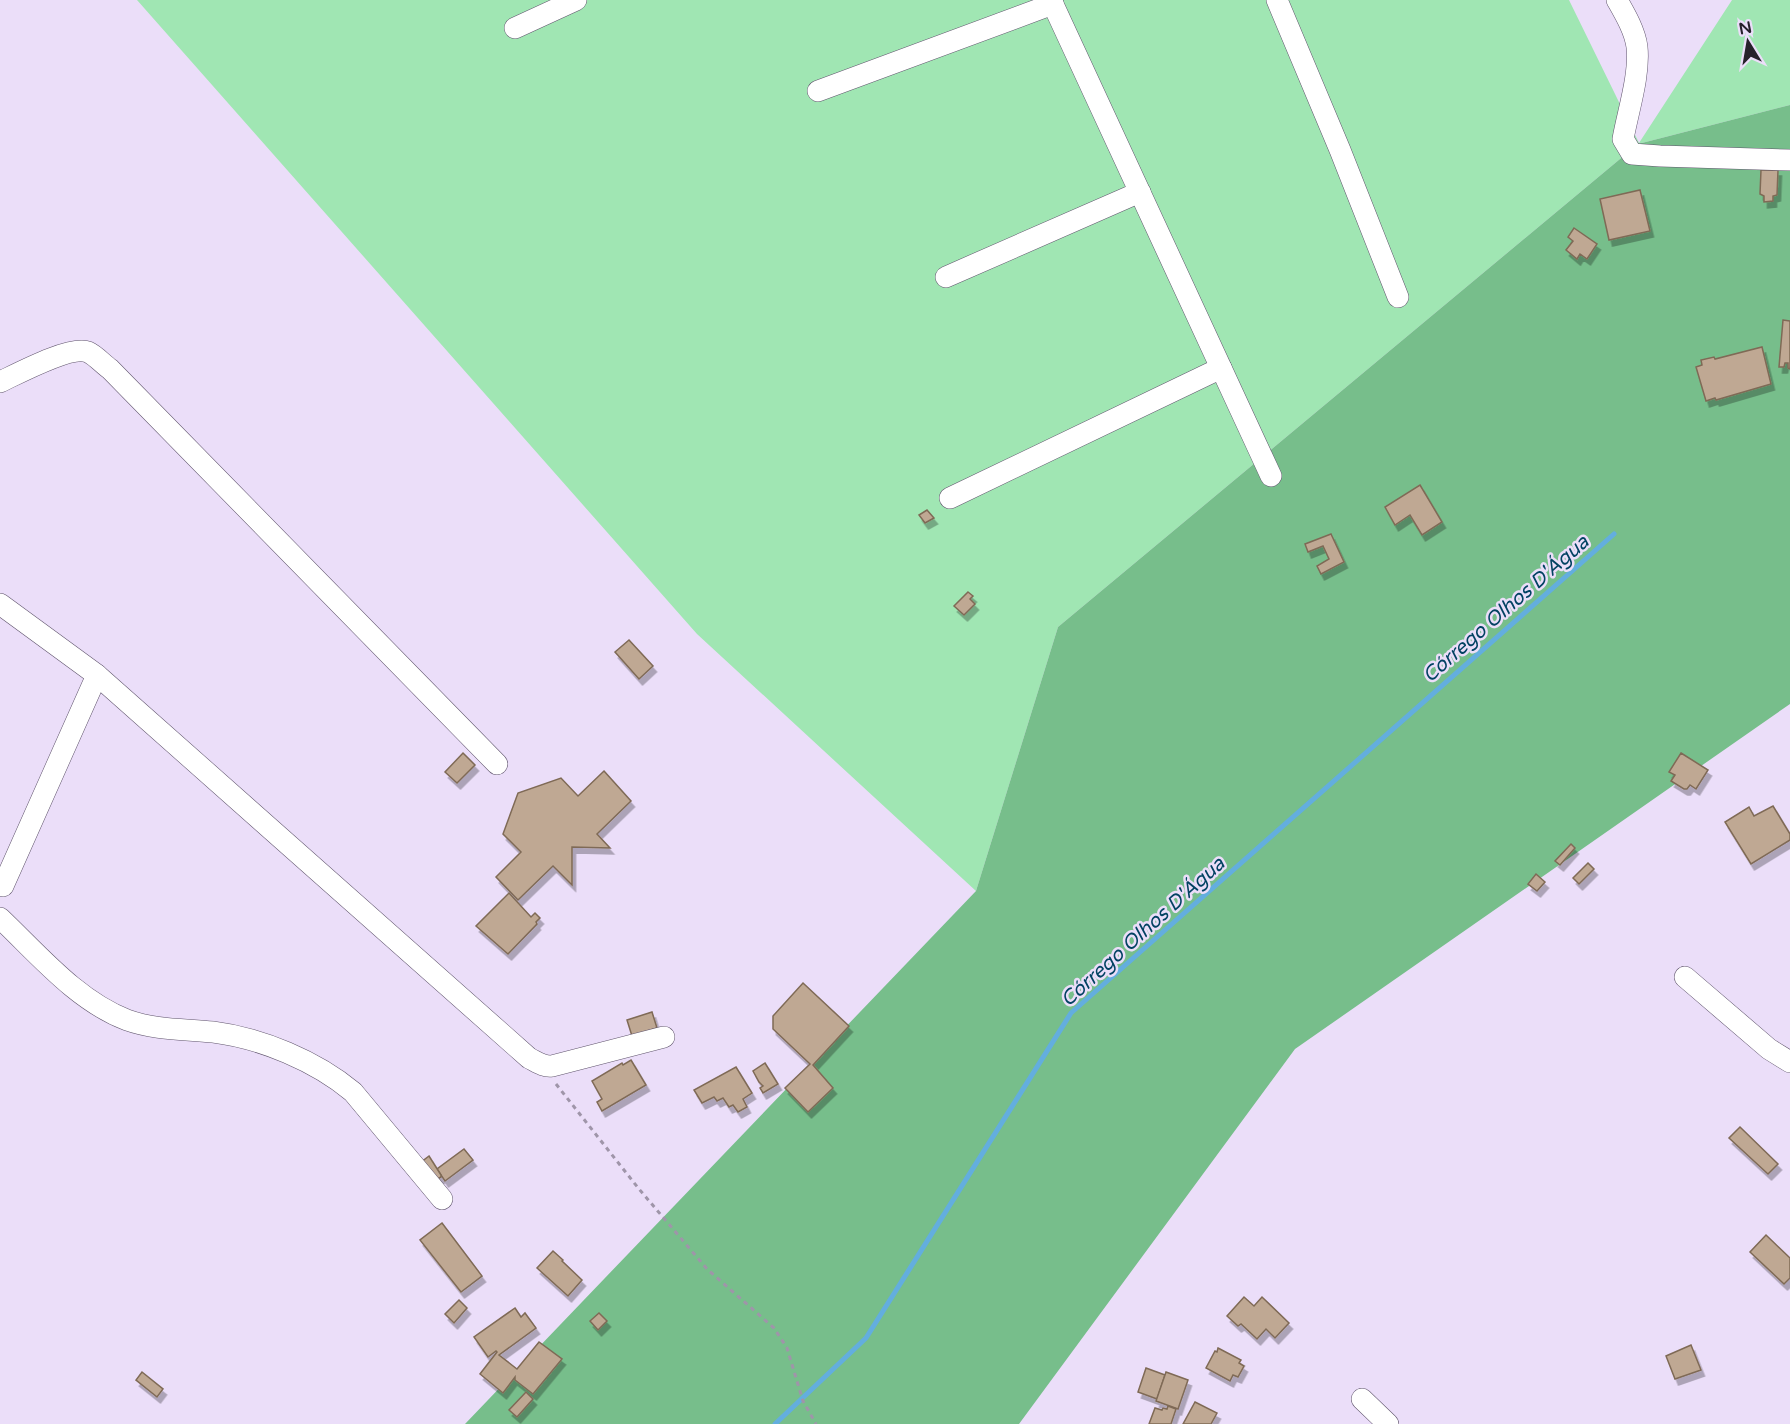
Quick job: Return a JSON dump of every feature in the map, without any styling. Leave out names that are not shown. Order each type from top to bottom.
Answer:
[{"type":"street","points":[[515,28],[576,0]]},
{"type":"street","points":[[1277,0],[1398,297]]},
{"type":"street","points":[[1617,0],[1628,20],[1637,46],[1637,68],[1623,139],[1632,154],[1790,160]]},
{"type":"street","points":[[818,91],[1052,2],[1271,476]]},
{"type":"street","points":[[946,277],[1140,192]]},
{"type":"street","points":[[0,382],[74,351],[86,351],[110,369],[497,764]]},
{"type":"street","points":[[950,498],[1221,368]]},
{"type":"street","points":[[0,604],[98,675],[523,1052],[540,1064],[547,1066],[561,1064],[664,1037]]},
{"type":"street","points":[[1,887],[98,675]]},
{"type":"street","points":[[0,918],[62,977],[90,1000],[111,1012],[152,1027],[236,1036],[269,1046],[316,1066],[338,1079],[353,1092],[442,1199]]},
{"type":"street","points":[[1685,977],[1769,1049],[1790,1062]]},
{"type":"street","points":[[1362,1399],[1388,1424]]},
{"type":"path","points":[[540,1064],[639,1189],[707,1269],[774,1328],[787,1348],[803,1401],[816,1424]]},
{"type":"green space","points":[[137,0],[1569,0],[1639,143],[1732,0],[1790,0],[1790,105],[1638,144],[1058,627],[976,891],[697,634]]},
{"type":"green space","points":[[1790,105],[1790,704],[1295,1049],[1019,1424],[465,1424],[976,891],[1058,627],[1638,144]]},
{"type":"building","points":[[1761,170],[1778,170],[1777,195],[1773,196],[1773,201],[1764,202],[1764,196],[1760,194]]},
{"type":"building","points":[[1640,190],[1650,231],[1609,240],[1600,199]]},
{"type":"building","points":[[1574,228],[1597,244],[1587,259],[1580,254],[1577,259],[1566,250],[1573,241],[1568,237]]},
{"type":"building","points":[[1783,320],[1790,321],[1790,369],[1788,363],[1785,363],[1784,367],[1779,367]]},
{"type":"building","points":[[1762,347],[1771,384],[1706,401],[1696,367],[1702,365],[1701,360],[1714,357],[1715,359]]},
{"type":"building","points":[[1420,485],[1442,522],[1422,535],[1410,515],[1395,525],[1385,507]]},
{"type":"building","points":[[927,510],[934,518],[925,523],[919,515]]},
{"type":"building","points":[[1331,534],[1344,562],[1321,574],[1317,566],[1329,559],[1323,546],[1308,552],[1305,544]]},
{"type":"building","points":[[968,592],[973,596],[970,599],[975,604],[964,615],[954,606]]},
{"type":"building","points":[[629,640],[653,666],[639,679],[615,652]]},
{"type":"building","points":[[463,753],[475,765],[457,783],[445,772]]},
{"type":"building","points":[[1681,753],[1708,770],[1696,789],[1690,785],[1684,789],[1671,781],[1675,775],[1669,772]]},
{"type":"building","points":[[604,771],[631,801],[597,834],[610,848],[572,847],[572,885],[553,866],[518,900],[496,877],[521,852],[503,834],[518,793],[561,778],[578,796]]},
{"type":"building","points":[[1773,806],[1790,834],[1790,840],[1751,864],[1725,822],[1749,807],[1754,816]]},
{"type":"building","points":[[1571,844],[1575,848],[1560,865],[1555,861]]},
{"type":"building","points":[[1588,863],[1594,869],[1579,884],[1573,878]]},
{"type":"building","points":[[1536,874],[1545,882],[1537,891],[1528,884]]},
{"type":"building","points":[[509,893],[531,917],[535,913],[540,918],[508,954],[476,926]]},
{"type":"building","points":[[803,983],[849,1026],[813,1065],[833,1088],[808,1112],[785,1088],[810,1064],[773,1029],[773,1016]]},
{"type":"building","points":[[652,1012],[657,1028],[632,1036],[627,1020]]},
{"type":"building","points":[[631,1060],[646,1085],[602,1111],[597,1102],[602,1099],[592,1081]]},
{"type":"building","points":[[765,1063],[778,1084],[763,1093],[760,1088],[763,1086],[753,1071]]},
{"type":"building","points":[[736,1067],[752,1093],[743,1099],[747,1107],[738,1112],[733,1105],[729,1107],[723,1098],[717,1101],[714,1097],[702,1103],[694,1090]]},
{"type":"building","points":[[1740,1127],[1778,1164],[1768,1174],[1729,1138]]},
{"type":"building","points":[[464,1149],[473,1160],[445,1181],[437,1169]]},
{"type":"building","points":[[429,1156],[441,1175],[434,1181],[420,1163]]},
{"type":"building","points":[[442,1223],[482,1276],[461,1292],[420,1240]]},
{"type":"building","points":[[1766,1235],[1790,1258],[1790,1278],[1784,1284],[1750,1252]]},
{"type":"building","points":[[553,1251],[582,1280],[568,1296],[537,1268]]},
{"type":"building","points":[[1244,1297],[1254,1306],[1262,1297],[1289,1323],[1275,1338],[1266,1329],[1257,1339],[1241,1324],[1238,1326],[1227,1316]]},
{"type":"building","points":[[459,1300],[467,1308],[454,1323],[445,1314]]},
{"type":"building","points":[[515,1308],[521,1317],[525,1313],[536,1328],[499,1355],[517,1369],[539,1342],[562,1359],[533,1394],[515,1380],[515,1377],[503,1393],[480,1374],[497,1352],[488,1357],[474,1337]]},
{"type":"building","points":[[599,1313],[607,1321],[598,1330],[590,1321]]},
{"type":"building","points":[[1691,1345],[1701,1370],[1675,1379],[1666,1356]]},
{"type":"building","points":[[1218,1348],[1241,1360],[1239,1363],[1244,1366],[1238,1377],[1233,1375],[1230,1381],[1206,1368]]},
{"type":"building","points":[[1146,1368],[1165,1375],[1157,1399],[1138,1392]]},
{"type":"building","points":[[142,1372],[163,1389],[157,1397],[136,1380]]},
{"type":"building","points":[[1166,1372],[1188,1380],[1178,1409],[1156,1401]]},
{"type":"building","points":[[526,1392],[533,1399],[517,1417],[509,1410]]},
{"type":"building","points":[[1195,1402],[1217,1413],[1211,1424],[1183,1424]]},
{"type":"building","points":[[1168,1406],[1176,1409],[1171,1424],[1149,1424],[1155,1408],[1162,1410],[1167,1409]]},
{"type":"waterway","name":"Córrego Olhos D'Água","points":[[775,1424],[866,1338],[1071,1013],[1614,534]]}]
